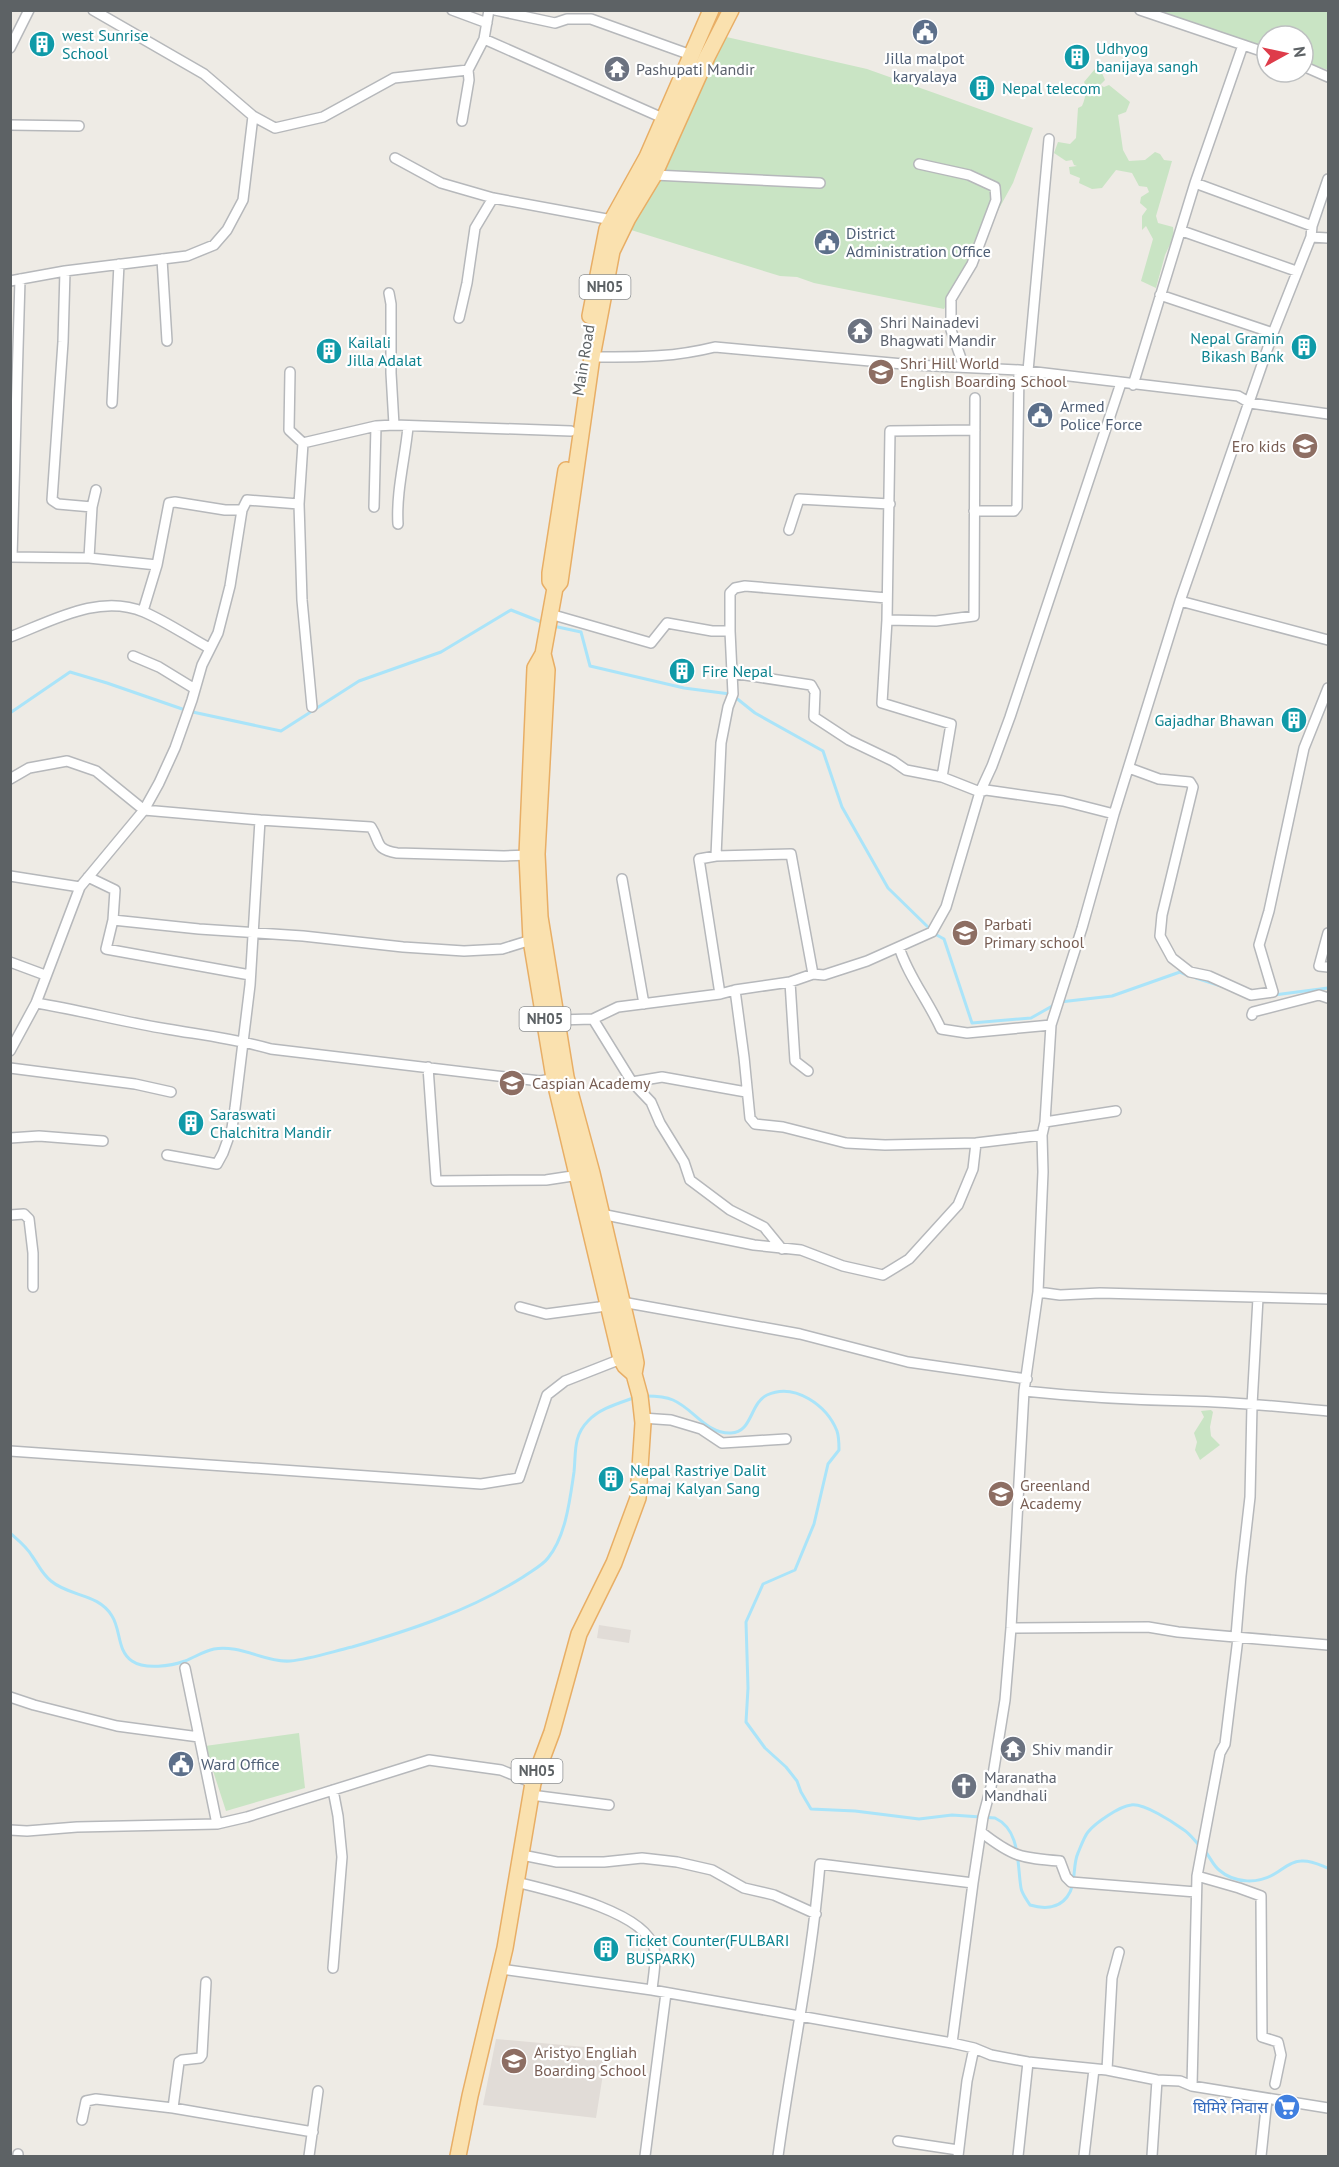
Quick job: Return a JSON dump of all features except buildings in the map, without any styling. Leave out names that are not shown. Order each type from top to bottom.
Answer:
[{"type":"main road","name":"Main Road","points":[[555,588],[550,580],[550,573],[602,244],[612,220],[665,119],[711,10]]},
{"type":"main road","name":"NH05","points":[[634,1374],[636,1363],[615,1302],[579,1175],[531,940],[532,855],[547,670],[544,647],[555,588],[560,582],[591,357],[612,251],[628,218],[654,175],[707,57],[732,10]]},
{"type":"main road","name":"NH05","points":[[458,2157],[470,2096],[501,1969],[532,1789],[552,1732],[579,1634],[614,1563],[639,1498],[642,1418],[638,1383],[634,1374],[621,1359],[615,1302],[601,1214],[592,1173],[560,1077],[557,1020],[532,855]]},
{"type":"street","points":[[10,48],[29,10]]},
{"type":"street","points":[[93,10],[204,74],[253,116],[275,128],[323,117],[394,78],[468,70]]},
{"type":"street","points":[[452,10],[487,23]]},
{"type":"street","points":[[462,121],[469,80],[468,70],[484,39],[489,10]]},
{"type":"street","points":[[495,10],[555,23],[567,19],[591,19],[691,55]]},
{"type":"street","points":[[1140,10],[1255,50]]},
{"type":"street","points":[[484,39],[665,119]]},
{"type":"street","points":[[1133,385],[1196,183],[1243,45]]},
{"type":"street","points":[[1315,71],[1329,77]]},
{"type":"street","points":[[157,566],[88,558],[11,557],[16,280],[65,271],[187,256],[214,245],[227,230],[243,200],[253,116]]},
{"type":"street","points":[[10,125],[79,126]]},
{"type":"street","points":[[974,511],[1014,511],[1017,507],[1024,370],[1048,140]]},
{"type":"street","points":[[394,158],[441,183],[493,198],[612,220]]},
{"type":"street","points":[[919,164],[969,175],[995,187],[996,200],[972,264],[951,299],[951,330],[964,367]]},
{"type":"street","points":[[654,175],[820,183]]},
{"type":"street","points":[[952,2043],[973,1883],[1005,1700],[1024,1391],[1028,1379],[1038,1292],[1043,1172],[1042,1135],[1045,1122],[1051,1025],[1180,601],[1273,333],[1311,237],[1312,226],[1329,179]]},
{"type":"street","points":[[1196,183],[1312,226]]},
{"type":"street","points":[[459,318],[475,228],[493,198]]},
{"type":"street","points":[[1182,231],[1296,271]]},
{"type":"street","points":[[1311,237],[1329,238]]},
{"type":"street","points":[[162,259],[167,341]]},
{"type":"street","points":[[112,403],[119,264]]},
{"type":"street","points":[[65,271],[63,342],[52,500],[58,504],[92,507]]},
{"type":"street","points":[[389,293],[391,400],[394,426]]},
{"type":"street","points":[[1160,295],[1273,333]]},
{"type":"street","points":[[591,357],[661,357],[715,347],[914,365],[1024,370],[1238,396],[1250,404],[1329,414]]},
{"type":"street","points":[[290,372],[290,430],[303,443],[299,504],[302,600],[312,707]]},
{"type":"street","points":[[557,1020],[593,1019],[618,1006],[720,994],[790,982],[813,974],[824,975],[867,961],[932,932],[946,907],[980,792],[1010,717],[1121,383]]},
{"type":"street","points":[[886,620],[936,621],[975,616],[975,398]]},
{"type":"street","points":[[303,443],[376,426],[571,432]]},
{"type":"street","points":[[374,507],[376,426]]},
{"type":"street","points":[[398,524],[397,503],[408,427]]},
{"type":"street","points":[[942,777],[951,724],[882,703],[890,504],[890,431],[975,430]]},
{"type":"street","points":[[88,558],[92,507],[96,490]]},
{"type":"street","points":[[789,530],[799,499],[890,504]]},
{"type":"street","points":[[10,1051],[36,1003],[80,887],[144,810],[175,748],[209,648],[218,633],[247,500],[299,504]]},
{"type":"street","points":[[143,612],[157,566],[169,503],[243,510]]},
{"type":"street","points":[[716,856],[721,743],[733,694],[730,593],[735,588],[745,586],[887,598]]},
{"type":"street","points":[[1180,601],[1329,640]]},
{"type":"street","points":[[10,637],[100,605],[123,606],[143,612],[209,648]]},
{"type":"street","points":[[550,616],[651,643],[666,623],[712,631],[730,631]]},
{"type":"street","points":[[133,656],[159,667],[195,689]]},
{"type":"street","points":[[732,673],[811,685],[816,692],[814,717],[849,740],[893,761],[906,770],[942,777],[980,792],[986,790],[1063,801],[1114,814]]},
{"type":"street","points":[[1129,768],[1159,779],[1190,782],[1193,787],[1162,915],[1160,936],[1172,958],[1190,972],[1209,976],[1251,995],[1273,992],[1259,945],[1269,911],[1304,748],[1329,688]]},
{"type":"street","points":[[10,779],[28,768],[67,761],[96,771],[144,810],[260,820],[371,826],[379,846],[385,851],[397,853],[532,855]]},
{"type":"street","points":[[167,1155],[217,1164],[232,1128],[250,975],[260,820]]},
{"type":"street","points":[[720,994],[699,859],[716,856],[791,854],[813,974]]},
{"type":"street","points":[[10,876],[80,887]]},
{"type":"street","points":[[88,877],[115,890],[113,920],[106,950],[250,975]]},
{"type":"street","points":[[622,879],[644,1004]]},
{"type":"street","points":[[113,920],[464,951],[502,949],[531,940]]},
{"type":"street","points":[[1329,933],[1319,966],[1329,967]]},
{"type":"street","points":[[899,947],[905,966],[931,1007],[941,1029],[967,1033],[1051,1025]]},
{"type":"street","points":[[10,962],[45,975]]},
{"type":"street","points":[[790,982],[795,1061],[808,1071]]},
{"type":"street","points":[[735,990],[746,1092],[750,1118],[755,1124],[783,1127],[846,1143],[885,1145],[976,1143],[1042,1135]]},
{"type":"street","points":[[1252,1015],[1253,1012],[1319,995],[1329,998]]},
{"type":"street","points":[[36,1003],[85,1011],[164,1029],[242,1041],[271,1049],[540,1081],[560,1077]]},
{"type":"street","points":[[593,1019],[632,1082],[651,1102],[660,1123],[684,1162],[690,1180],[730,1210],[764,1227],[782,1249]]},
{"type":"street","points":[[428,1067],[436,1181],[546,1180],[579,1175]]},
{"type":"street","points":[[10,1068],[135,1084],[171,1092]]},
{"type":"street","points":[[632,1082],[662,1077],[746,1092]]},
{"type":"street","points":[[1045,1122],[1116,1111]]},
{"type":"street","points":[[10,1138],[39,1136],[103,1141]]},
{"type":"street","points":[[601,1214],[754,1245],[801,1250],[843,1266],[883,1275],[909,1259],[958,1205],[973,1169],[976,1143]]},
{"type":"street","points":[[10,1215],[24,1214],[29,1219],[33,1253],[33,1287]]},
{"type":"street","points":[[1038,1292],[1060,1295],[1100,1293],[1329,1299]]},
{"type":"street","points":[[1192,2086],[1197,1876],[1220,1752],[1225,1744],[1237,1637],[1240,1576],[1250,1497],[1258,1298]]},
{"type":"street","points":[[520,1307],[546,1314],[599,1307],[615,1302],[800,1334],[908,1362],[1028,1379]]},
{"type":"street","points":[[10,1450],[481,1484],[519,1478],[546,1395],[565,1381],[621,1359]]},
{"type":"street","points":[[1024,1391],[1329,1411]]},
{"type":"street","points":[[642,1418],[671,1420],[701,1429],[722,1443],[786,1439]]},
{"type":"street","points":[[1011,1628],[1149,1627],[1178,1632],[1329,1645]]},
{"type":"street","points":[[185,1668],[217,1824]]},
{"type":"street","points":[[10,1697],[117,1726],[199,1737]]},
{"type":"street","points":[[10,1830],[217,1824],[429,1760],[501,1770],[532,1789],[609,1805]]},
{"type":"street","points":[[333,1790],[342,1857],[333,1968]]},
{"type":"street","points":[[981,1832],[1002,1848],[1024,1858],[1060,1861],[1066,1877],[1071,1882],[1196,1892]]},
{"type":"street","points":[[522,1855],[557,1862],[604,1862],[642,1857],[677,1862],[711,1870],[744,1888],[774,1895],[816,1914]]},
{"type":"street","points":[[778,2157],[816,1914],[820,1864],[973,1883]]},
{"type":"street","points":[[1197,1876],[1261,1896],[1262,2037],[1278,2042],[1281,2055],[1275,2084]]},
{"type":"street","points":[[516,1882],[578,1898],[643,1929],[654,1947],[652,1990]]},
{"type":"street","points":[[1107,2070],[1112,1978],[1119,1952]]},
{"type":"street","points":[[501,1969],[652,1990],[800,2016],[952,2043],[991,2055],[1028,2062],[1107,2070],[1329,2108]]},
{"type":"street","points":[[173,2108],[178,2062],[200,2058],[202,2055],[206,1982]]},
{"type":"street","points":[[645,2157],[666,1993]]},
{"type":"street","points":[[898,2141],[958,2153],[967,2081],[974,2048]]},
{"type":"street","points":[[1018,2157],[1028,2062]]},
{"type":"street","points":[[1084,2157],[1094,2069]]},
{"type":"street","points":[[1152,2157],[1157,2080]]},
{"type":"street","points":[[309,2157],[318,2091]]},
{"type":"street","points":[[82,2120],[84,2106],[89,2099],[173,2108],[313,2132]]},
{"type":"street","points":[[1261,2157],[1267,2099]]},
{"type":"shaded area","points":[[599,1625],[631,1630],[629,1643],[597,1638]]},
{"type":"shaded area","points":[[496,2039],[607,2049],[596,2118],[483,2105]]},
{"type":"green space","points":[[1157,11],[1328,11],[1328,70],[1315,65],[1315,24],[1255,24],[1255,45]]},
{"type":"green space","points":[[722,36],[867,69],[1033,128],[1013,183],[944,309],[814,283],[797,277],[780,276],[631,230]]},
{"type":"green space","points":[[1095,69],[1102,73],[1105,80],[1100,85],[1104,87],[1109,85],[1130,102],[1126,112],[1118,115],[1123,150],[1129,161],[1145,160],[1155,152],[1160,154],[1164,160],[1172,161],[1156,216],[1158,223],[1173,227],[1174,236],[1165,255],[1156,288],[1141,281],[1153,239],[1146,226],[1142,230],[1142,216],[1147,209],[1140,203],[1141,197],[1149,192],[1147,187],[1139,186],[1132,173],[1116,170],[1102,188],[1092,189],[1079,183],[1080,178],[1070,174],[1069,167],[1077,166],[1072,160],[1066,161],[1054,153],[1058,142],[1070,144],[1076,138],[1078,108],[1082,106],[1086,94],[1084,82]]},
{"type":"green space","points":[[1211,1410],[1213,1412],[1211,1436],[1220,1445],[1200,1460],[1195,1450],[1197,1442],[1194,1433],[1204,1417],[1201,1411]]},
{"type":"green space","points":[[299,1733],[305,1788],[226,1811],[205,1746]]},
{"type":"waterway","points":[[10,713],[70,672],[188,711],[281,731],[359,681],[441,652],[511,610],[544,623]]},
{"type":"waterway","points":[[553,626],[581,632],[590,666],[684,688],[730,694]]},
{"type":"waterway","points":[[735,697],[755,713],[823,751],[842,807],[888,888],[930,929]]},
{"type":"waterway","points":[[935,934],[944,939],[972,1023],[1031,1018],[1054,1005]]},
{"type":"waterway","points":[[1060,1002],[1112,996],[1180,972],[1187,975]]},
{"type":"waterway","points":[[1196,978],[1221,986]]},
{"type":"waterway","points":[[1274,995],[1328,988]]},
{"type":"waterway","points":[[646,1396],[673,1400],[714,1430],[731,1433],[743,1428],[757,1404],[767,1395],[778,1392],[799,1394],[818,1405],[837,1431],[839,1450],[828,1464],[814,1524],[795,1570],[763,1584],[746,1622],[748,1688],[746,1722],[765,1748],[786,1767],[797,1781],[811,1809],[855,1811],[919,1819],[952,1815],[995,1818],[1003,1824],[1014,1839],[1023,1895],[1030,1905],[1040,1907],[1055,1906],[1067,1897],[1072,1886],[1076,1858],[1087,1834],[1102,1820],[1126,1806],[1143,1807],[1173,1822],[1200,1846]]},
{"type":"waterway","points":[[10,1533],[28,1550],[51,1581],[67,1590],[92,1599],[106,1609],[115,1622],[124,1652],[137,1664],[144,1666],[173,1664],[210,1650],[223,1648],[281,1661],[313,1657],[352,1647],[440,1618],[503,1589],[543,1564],[554,1549],[563,1528],[571,1494],[576,1445],[583,1427],[598,1413],[610,1406],[636,1397]]},
{"type":"waterway","points":[[1205,1851],[1215,1866],[1225,1875],[1247,1881],[1269,1877],[1298,1861],[1312,1862],[1328,1868]]},
{"type":"place","name":"Jilla malpot karyalaya","points":[[925,32]]},
{"type":"place","name":"west Sunrise School","points":[[42,44]]},
{"type":"place","name":"Udhyog banijaya sangh","points":[[1077,57]]},
{"type":"place","name":"Pashupati Mandir","points":[[617,69]]},
{"type":"place","name":"Nepal telecom","points":[[982,88]]},
{"type":"place","name":"District Administration Office","points":[[827,242]]},
{"type":"place","name":"Shri Nainadevi Bhagwati Mandir","points":[[860,331]]},
{"type":"place","name":"Nepal Gramin Bikash Bank","points":[[1304,347]]},
{"type":"place","name":"Kailali Jilla Adalat","points":[[329,351]]},
{"type":"place","name":"Shri Hill World English Boarding School","points":[[881,372]]},
{"type":"place","name":"Armed Police Force","points":[[1040,415]]},
{"type":"place","name":"Ero kids","points":[[1305,446]]},
{"type":"place","name":"Fire Nepal","points":[[682,671]]},
{"type":"place","name":"Gajadhar Bhawan","points":[[1294,720]]},
{"type":"place","name":"Parbati Primary school","points":[[965,933]]},
{"type":"place","name":"Caspian Academy","points":[[512,1083]]},
{"type":"place","name":"Saraswati Chalchitra Mandir","points":[[191,1123]]},
{"type":"place","name":"Nepal Rastriye Dalit Samaj Kalyan Sang","points":[[611,1479]]},
{"type":"place","name":"Greenland Academy","points":[[1001,1494]]},
{"type":"place","name":"Shiv mandir","points":[[1013,1749]]},
{"type":"place","name":"Ward Office","points":[[181,1764]]},
{"type":"place","name":"Maranatha Mandhali","points":[[964,1786]]},
{"type":"place","name":"Ticket Counter(FULBARI BUSPARK)","points":[[606,1949]]},
{"type":"place","name":"Aristyo Engliah Boarding School","points":[[514,2061]]},
{"type":"place","name":"घिमिरे निवास","points":[[1287,2107]]}]
